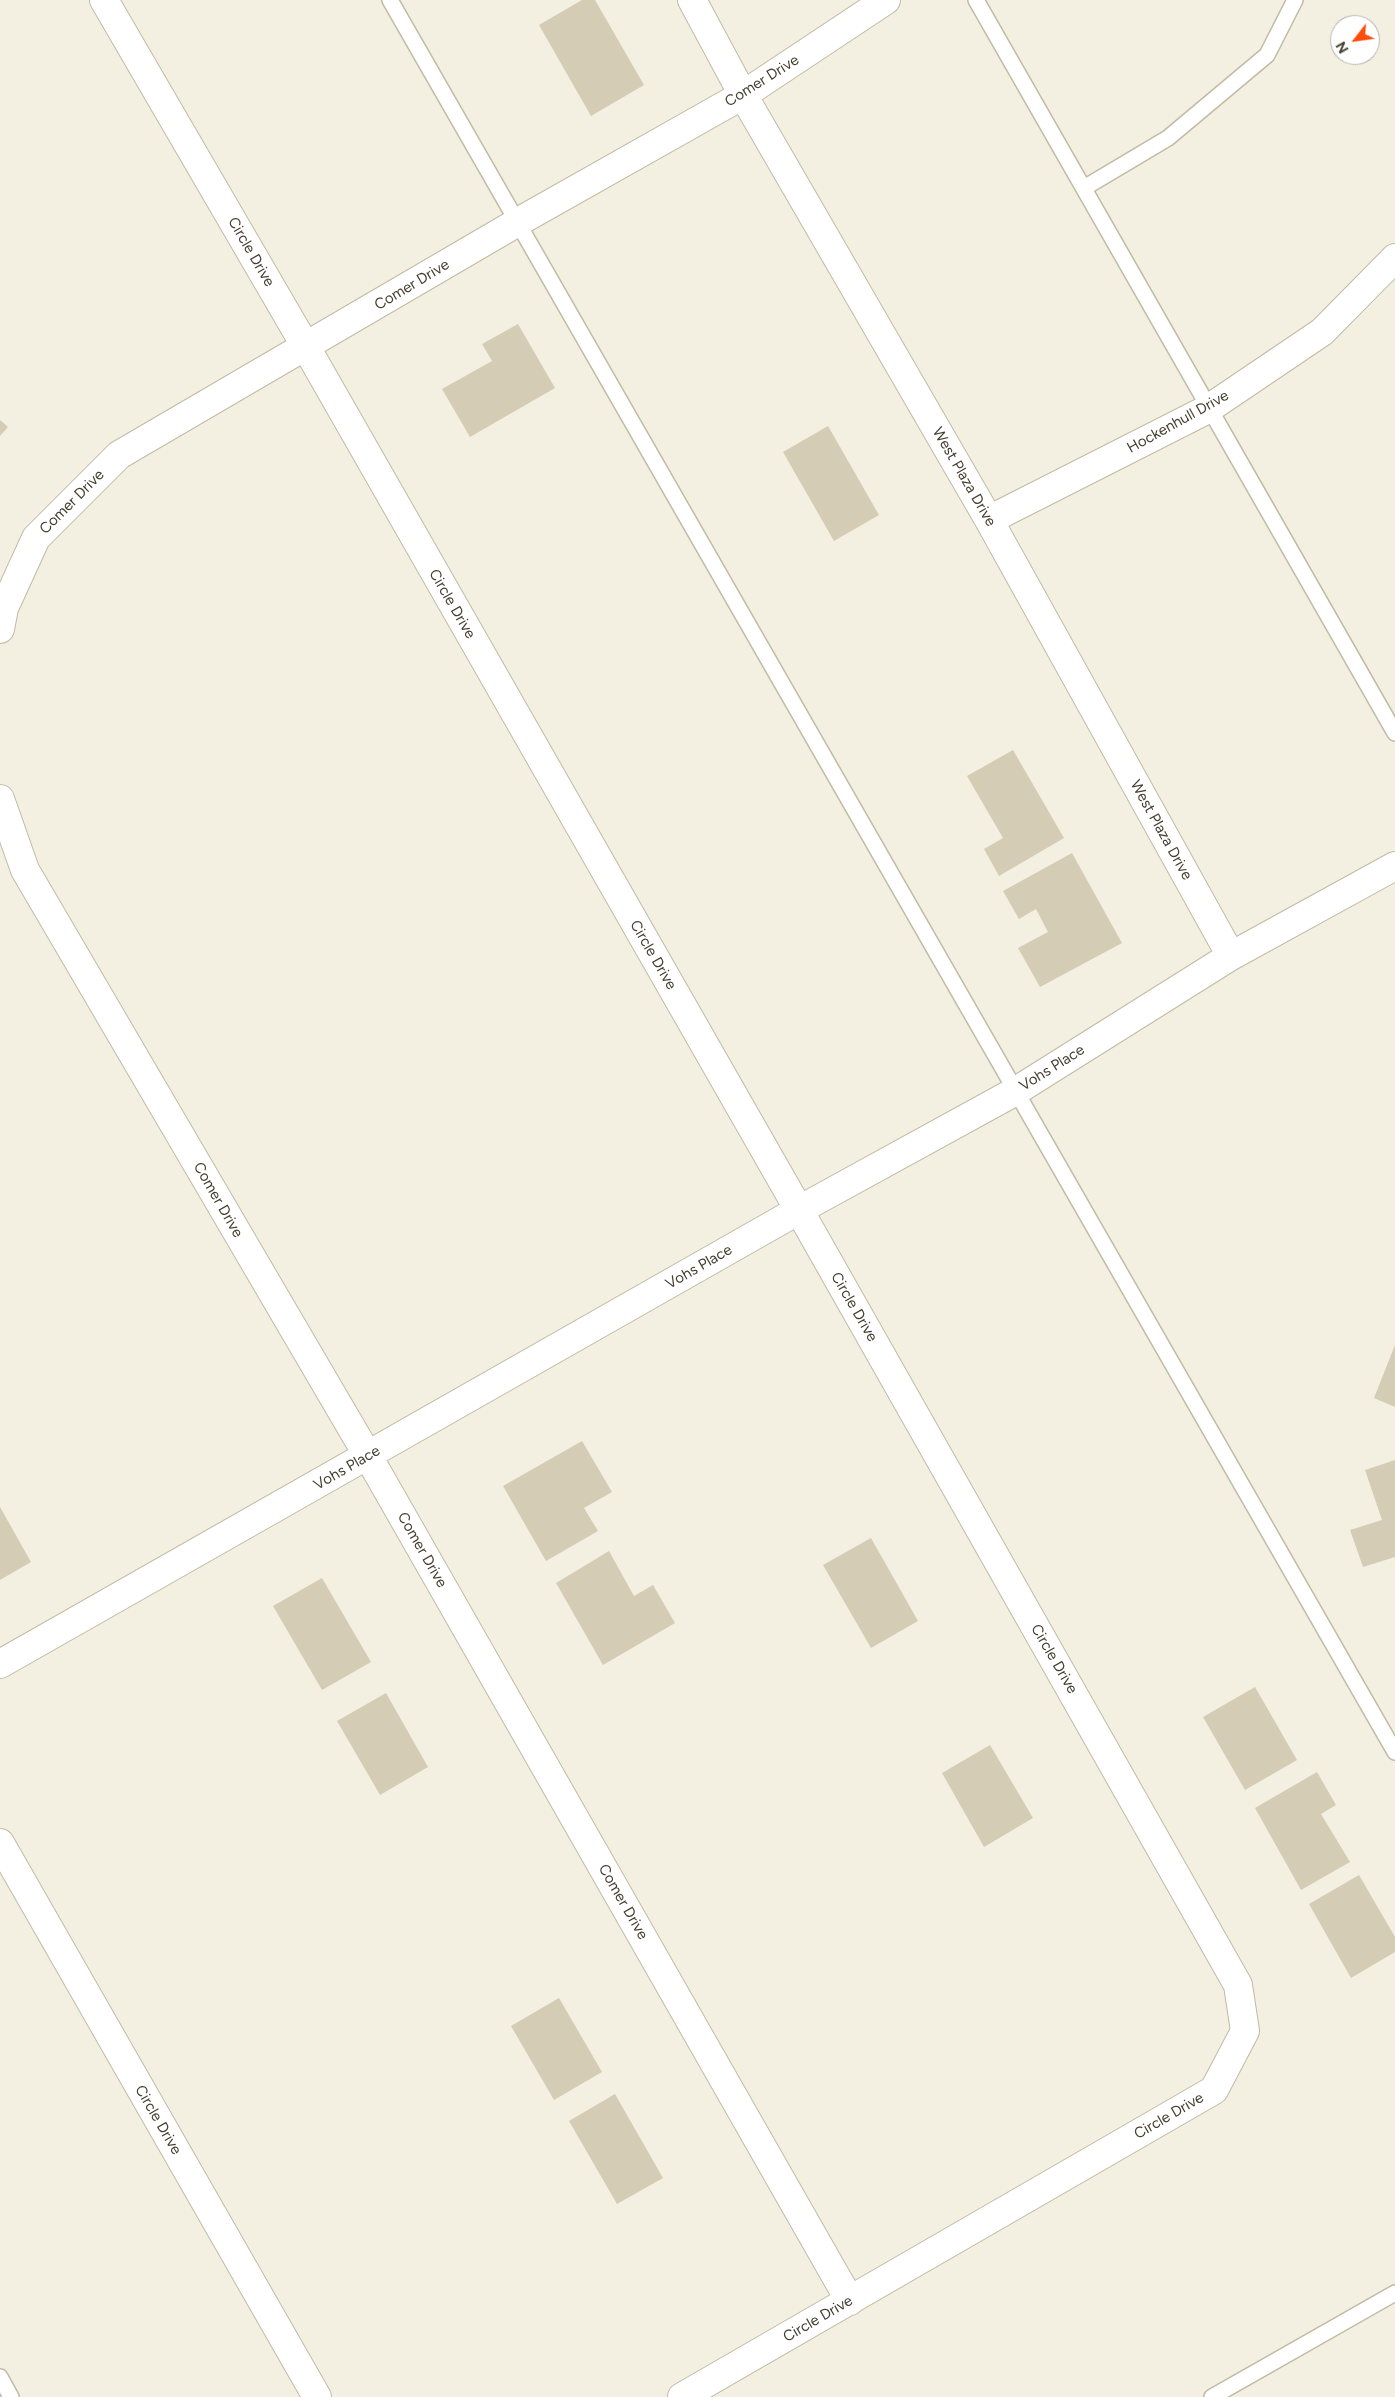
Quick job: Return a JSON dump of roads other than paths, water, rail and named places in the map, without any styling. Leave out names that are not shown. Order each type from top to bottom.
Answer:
[{"type":"street","name":"Circle Drive","points":[[104,0],[306,347],[799,1210],[1238,1985],[1245,2031],[1214,2090],[682,2397]]},
{"type":"street","name":"West Plaza Drive","points":[[692,0],[743,95],[989,520],[1231,956]]},
{"type":"street","name":"Comer Drive","points":[[0,629],[4,608],[36,538],[119,456],[518,222],[743,95],[886,0]]},
{"type":"street","name":"Hockenhull Drive","points":[[989,520],[1208,409],[1322,332],[1395,258]]},
{"type":"street","name":"Comer Drive","points":[[0,799],[25,870],[368,1456],[850,2300]]},
{"type":"street","name":"Vohs Place","points":[[0,1664],[799,1210],[1016,1091],[1231,956],[1395,866]]},
{"type":"street","name":"Circle Drive","points":[[0,1843],[317,2397]]},
{"type":"lane","points":[[390,0],[1395,1752]]},
{"type":"lane","points":[[976,0],[1208,409],[1395,733]]},
{"type":"lane","points":[[1084,188],[1168,138],[1268,54],[1295,0]]},
{"type":"lane","points":[[1212,2397],[1395,2293]]},
{"type":"lane","points":[[0,2377],[11,2397]]}]
